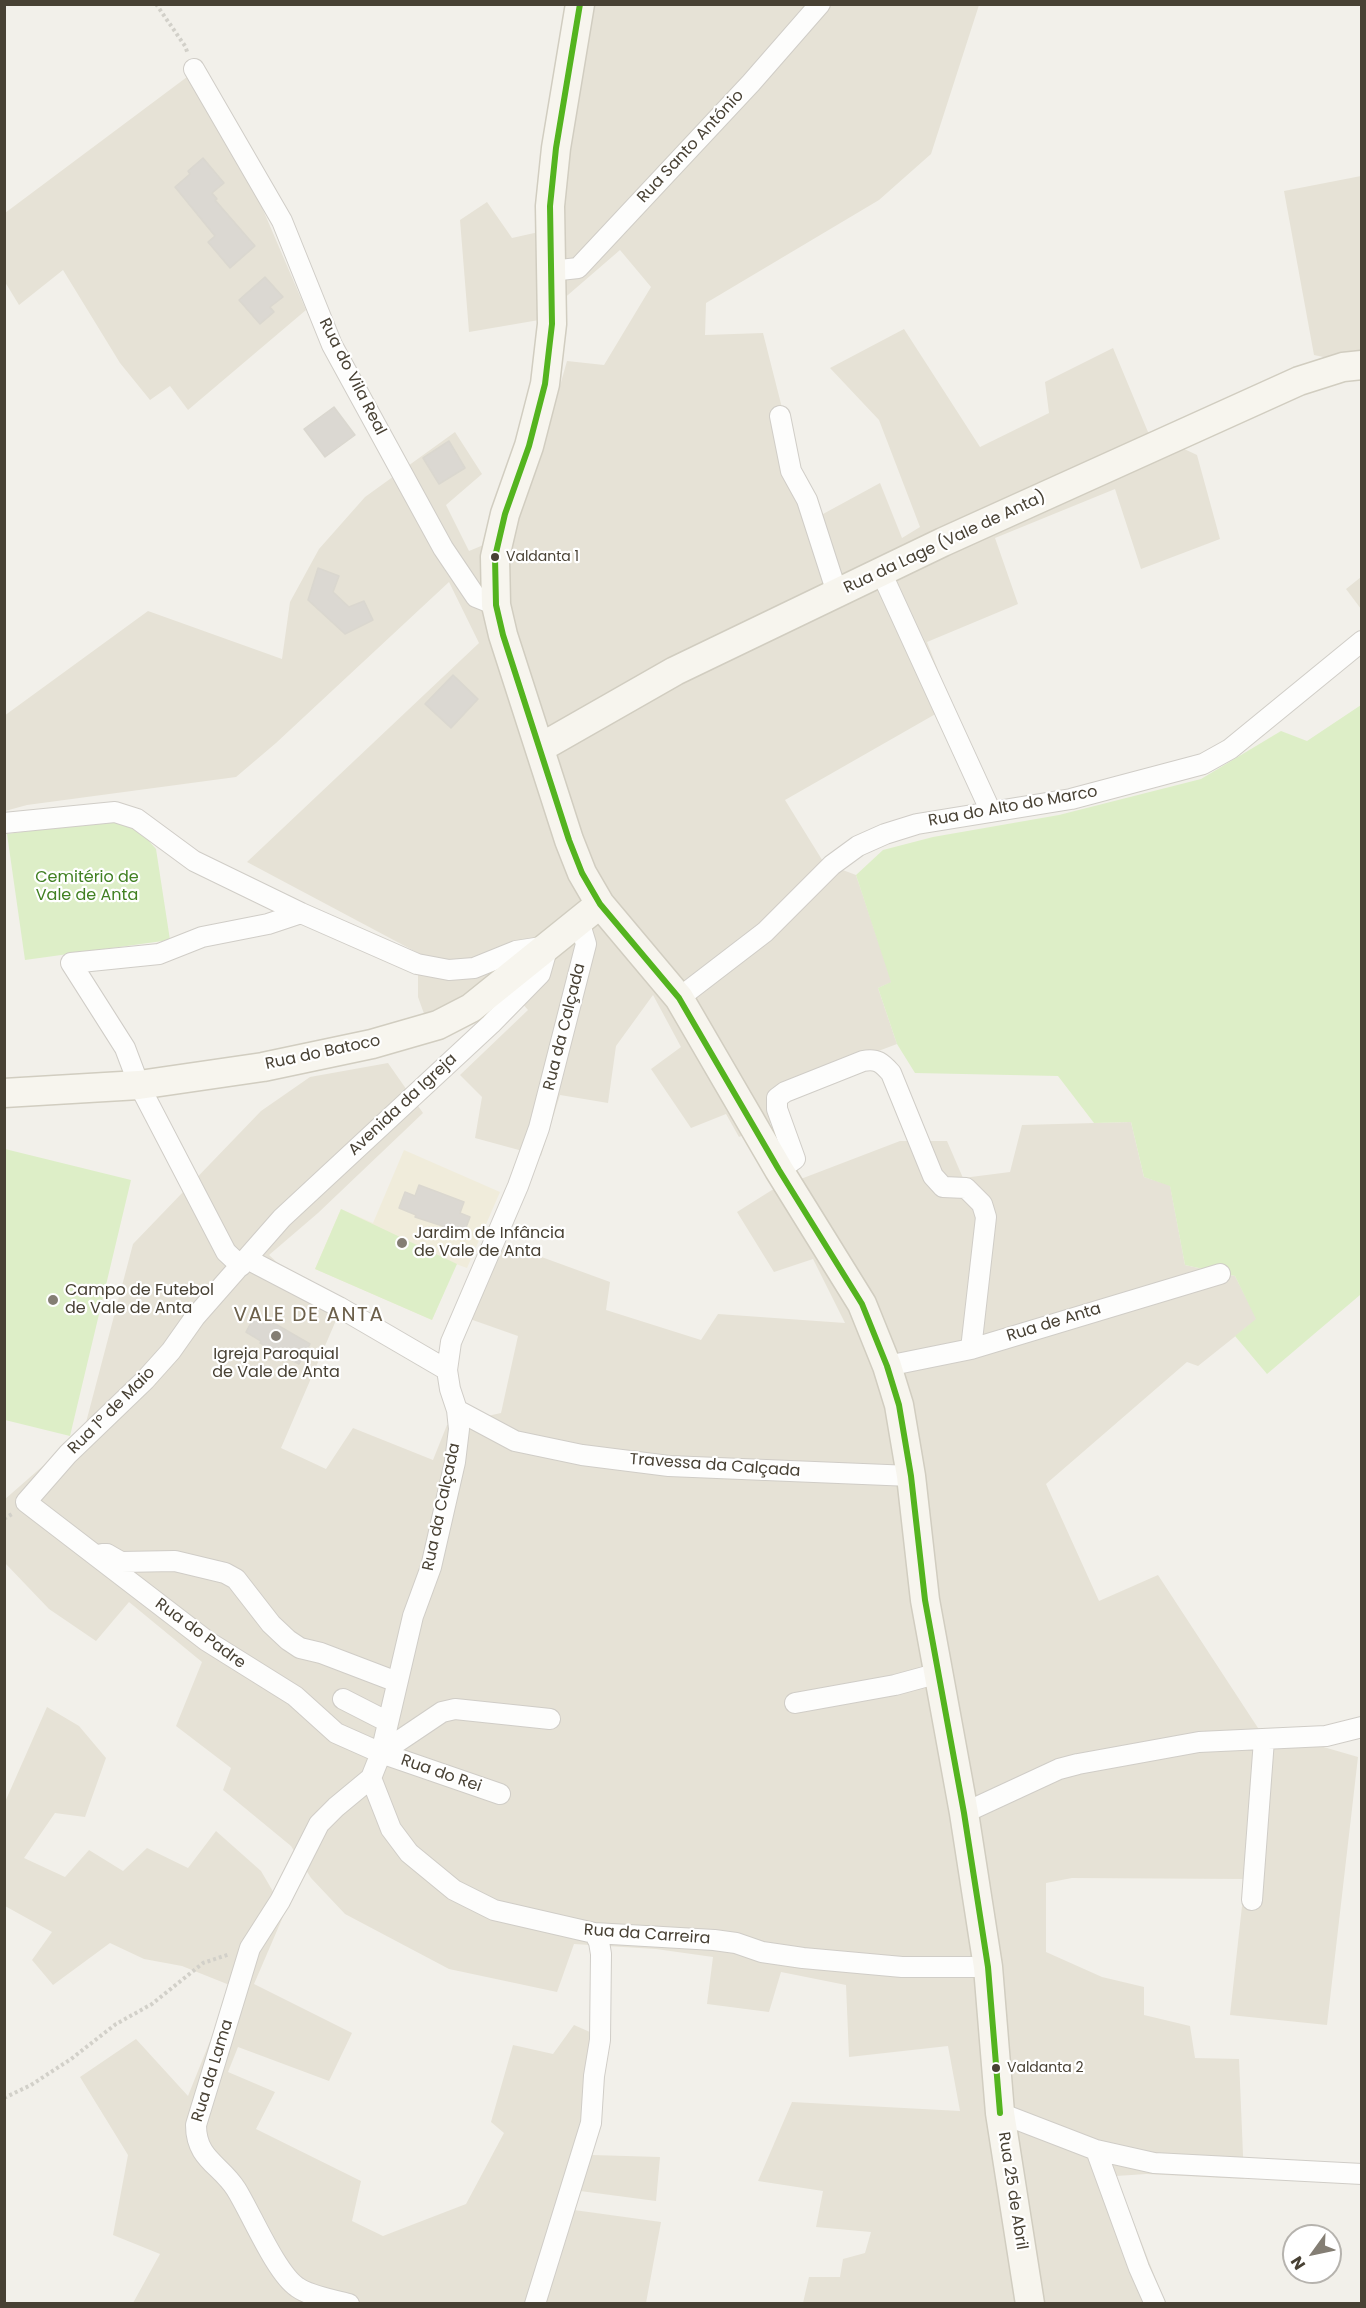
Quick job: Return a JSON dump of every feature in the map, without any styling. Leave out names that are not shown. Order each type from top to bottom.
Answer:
[{"type":"main road","name":"Rua 25 de Abril","points":[[580,4],[556,148],[550,206],[552,324],[545,384],[529,446],[505,514],[495,557],[496,605],[503,635],[569,840],[582,873],[589,913],[679,998],[779,1170],[862,1304],[887,1366],[899,1405],[911,1476],[925,1600],[964,1813],[988,1967],[1000,2113],[1030,2304]]},
{"type":"main road","name":"Rua da Lage (Vale de Anta)","points":[[540,748],[675,671],[880,572],[1299,381],[1343,367],[1362,365]]},
{"type":"main road","name":"Rua do Batoco","points":[[4,1092],[139,1085],[263,1067],[372,1044],[438,1025],[471,1008],[589,913]]},
{"type":"street","name":"Rua Santo António","points":[[551,271],[578,268],[751,83],[820,4]]},
{"type":"street","name":"Rua do Vila Real","points":[[194,69],[282,222],[332,345],[443,548],[476,597],[496,605]]},
{"type":"street","points":[[780,416],[791,471],[807,500],[837,593]]},
{"type":"street","points":[[880,572],[991,812]]},
{"type":"street","name":"Rua do Alto do Marco","points":[[679,998],[765,932],[832,865],[858,846],[885,834],[917,824],[1071,799],[1203,764],[1230,749],[1362,641]]},
{"type":"street","points":[[4,823],[115,812],[127,814],[138,819],[194,861],[301,913],[417,963],[449,970],[474,968],[516,951],[548,946]]},
{"type":"street","points":[[301,913],[268,924],[202,937],[159,954],[71,963],[125,1048],[139,1085],[226,1252],[339,1307],[447,1370]]},
{"type":"street","name":"Rua da Calçada","points":[[371,1778],[381,1753],[413,1616],[431,1567],[455,1462],[459,1429],[457,1410],[447,1370],[451,1342],[518,1186],[539,1128],[586,944],[589,913]]},
{"type":"street","name":"Avenida da Igreja","points":[[195,1317],[282,1218],[491,1024],[540,974],[548,946]]},
{"type":"street","points":[[779,1170],[795,1159],[777,1109],[777,1098],[784,1092],[863,1061],[873,1059],[883,1064],[891,1073],[933,1176],[944,1187],[966,1188],[982,1203],[986,1217],[971,1349]]},
{"type":"street","name":"Rua de Anta","points":[[887,1366],[971,1349],[1220,1274]]},
{"type":"street","name":"Rua 1º de Maio","points":[[26,1502],[68,1454],[145,1380],[171,1351],[195,1317]]},
{"type":"street","name":"Travessa da Calçada","points":[[457,1410],[515,1441],[582,1455],[669,1466],[911,1476]]},
{"type":"street","name":"Rua do Padre","points":[[26,1502],[207,1641],[295,1696],[336,1733],[381,1753]]},
{"type":"street","points":[[92,1554],[107,1554],[121,1562],[131,1563],[175,1561],[225,1573],[236,1579],[271,1624],[300,1648],[321,1653],[397,1682]]},
{"type":"street","points":[[795,1703],[895,1685],[939,1673]]},
{"type":"street","points":[[343,1699],[388,1722]]},
{"type":"street","points":[[381,1753],[442,1712],[455,1709],[550,1719]]},
{"type":"street","points":[[964,1813],[1059,1769],[1078,1764],[1199,1742],[1326,1736],[1361,1728]]},
{"type":"street","points":[[1252,1900],[1264,1740]]},
{"type":"street","name":"Rua do Rei","points":[[381,1753],[500,1794]]},
{"type":"street","name":"Rua da Lama","points":[[349,2304],[308,2293],[295,2286],[283,2273],[236,2189],[228,2178],[208,2160],[196,2139],[196,2125],[250,1948],[280,1900],[319,1824],[371,1778]]},
{"type":"street","name":"Rua da Carreira","points":[[371,1778],[391,1829],[409,1853],[454,1890],[494,1910],[594,1933],[714,1940],[736,1943],[762,1952],[857,1964],[902,1967],[988,1967]]},
{"type":"street","points":[[535,2304],[591,2123],[594,2076],[600,2040],[601,1954],[599,1942],[594,1933]]},
{"type":"street","points":[[1000,2113],[1096,2150],[1154,2163],[1362,2174]]},
{"type":"street","points":[[1096,2150],[1138,2268],[1155,2304]]},
{"type":"path","points":[[156,4],[185,46],[194,69]]},
{"type":"path","points":[[4,2098],[31,2085],[71,2059],[116,2024],[152,2004],[203,1963],[250,1948]]},
{"type":"shaded area","points":[[592,5],[979,5],[931,154],[879,200],[706,303],[705,335],[763,333],[797,467],[823,514],[880,483],[902,538],[920,527],[879,420],[830,368],[904,329],[980,447],[1049,413],[1045,382],[1113,348],[1148,432],[1197,455],[1220,539],[1141,569],[1115,489],[995,538],[1018,604],[927,642],[942,680],[939,712],[785,800],[824,863],[856,875],[892,982],[878,988],[897,1044],[772,1091],[775,1121],[739,1137],[726,1114],[691,1128],[651,1069],[681,1047],[653,995],[616,1046],[608,1103],[560,1095],[541,1156],[475,1138],[482,1097],[460,1075],[528,1010],[513,993],[427,1022],[418,997],[418,953],[247,862],[479,643],[449,582],[276,743],[236,777],[27,805],[5,811],[4,716],[148,611],[282,659],[290,602],[319,549],[365,497],[455,432],[482,474],[446,505],[469,551],[510,534],[546,435],[567,361],[604,365],[651,287],[620,250],[539,320],[469,332],[460,220],[487,202],[512,238],[561,227],[577,74]]},
{"type":"shaded area","points":[[187,77],[258,198],[306,310],[188,410],[170,386],[150,400],[120,363],[63,270],[19,305],[5,282],[5,213]]},
{"type":"shaded area","points":[[1361,176],[1361,365],[1314,355],[1284,191]]},
{"type":"shaded area","points":[[1361,577],[1361,609],[1346,589]]},
{"type":"shaded area","points":[[388,1063],[423,1113],[318,1213],[269,1255],[337,1318],[281,1448],[326,1469],[353,1428],[433,1460],[447,1425],[501,1413],[518,1336],[467,1318],[506,1244],[610,1282],[606,1310],[701,1340],[718,1314],[845,1323],[813,1259],[774,1272],[737,1212],[772,1190],[900,1141],[947,1141],[963,1178],[1010,1172],[1022,1125],[1131,1122],[1144,1177],[1170,1185],[1185,1265],[1235,1276],[1257,1319],[1198,1366],[1187,1362],[1046,1484],[1099,1601],[1158,1575],[1258,1728],[1358,1757],[1327,2025],[1230,2015],[1245,1879],[1072,1878],[1046,1883],[1046,1952],[1102,1977],[1144,1987],[1144,2015],[1190,2026],[1195,2058],[1239,2059],[1244,2179],[1146,2174],[1116,2176],[1165,2303],[803,2303],[809,2277],[840,2277],[843,2259],[865,2253],[871,2232],[816,2227],[823,2191],[758,2181],[792,2102],[960,2111],[948,2046],[849,2057],[846,1985],[781,1972],[769,2012],[707,2004],[713,1957],[656,1949],[574,1944],[557,1992],[449,1969],[345,1914],[311,1878],[291,1846],[223,1790],[231,1768],[176,1726],[202,1662],[129,1602],[96,1641],[49,1609],[5,1563],[4,1500],[84,1430],[133,1244],[261,1111],[310,1077]]},
{"type":"shaded area","name":"Jardim de Infância de Vale de Anta","points":[[404,1150],[500,1192],[467,1268],[456,1264],[432,1320],[315,1269],[341,1209],[373,1223]]},
{"type":"shaded area","points":[[47,1707],[79,1726],[106,1758],[85,1817],[55,1813],[24,1858],[65,1877],[89,1850],[123,1871],[147,1848],[188,1868],[216,1831],[261,1871],[285,1912],[254,1984],[352,2033],[329,2081],[238,2047],[228,2072],[275,2092],[256,2129],[361,2181],[352,2221],[383,2236],[466,2204],[504,2133],[491,2122],[513,2045],[553,2054],[574,2025],[608,2040],[592,2155],[660,2157],[656,2201],[580,2191],[574,2210],[661,2222],[646,2303],[133,2303],[160,2254],[113,2235],[128,2155],[80,2077],[136,2039],[188,2096],[232,1986],[182,1966],[144,1959],[110,1943],[53,1985],[32,1960],[52,1932],[5,1906],[5,1802]]},
{"type":"green space","points":[[1361,705],[1361,1296],[1267,1374],[1235,1336],[1256,1319],[1235,1276],[1185,1265],[1170,1186],[1144,1177],[1131,1122],[1094,1123],[1058,1076],[915,1073],[897,1044],[878,988],[891,982],[856,875],[883,850],[933,837],[1059,815],[1201,779],[1281,731],[1307,741]]},
{"type":"green space","name":"Cemitério de Vale de Anta","points":[[96,822],[121,822],[140,831],[156,849],[170,940],[25,960],[7,834]]},
{"type":"green space","name":"Campo de Futebol de Vale de Anta","points":[[5,1149],[131,1180],[70,1436],[5,1420]]},
{"type":"green space","points":[[341,1209],[457,1264],[432,1320],[315,1269]]},
{"type":"building","points":[[203,158],[224,183],[212,193],[217,199],[215,200],[255,246],[230,268],[208,242],[215,236],[175,187]]},
{"type":"building","points":[[265,277],[283,297],[270,307],[274,312],[260,324],[239,300]]},
{"type":"building","points":[[334,407],[355,435],[325,457],[304,429]]},
{"type":"building","points":[[449,441],[465,468],[439,484],[423,458]]},
{"type":"building","points":[[318,568],[339,576],[333,592],[349,607],[364,601],[373,620],[345,634],[308,600]]},
{"type":"building","points":[[453,675],[478,699],[451,728],[425,704]]},
{"type":"building","points":[[419,1185],[464,1202],[460,1213],[470,1217],[464,1233],[415,1217],[416,1215],[399,1208],[405,1192],[415,1196]]},
{"type":"building","name":"Igreja Paroquial de Vale de Anta","points":[[255,1315],[310,1344],[299,1364],[260,1343],[261,1341],[246,1332]]},
{"type":"transit line","points":[[580,4],[556,148],[550,206],[552,324],[545,384],[529,446],[505,514],[495,557],[496,605],[503,635],[569,840],[582,873],[600,904],[679,998],[779,1170],[862,1304],[887,1366],[899,1405],[911,1476],[925,1600],[964,1813],[988,1967],[1000,2113]]},
{"type":"place","name":"Valdanta 1","points":[[495,557]]},
{"type":"place","name":"Jardim de Infância de Vale de Anta","points":[[402,1243]]},
{"type":"place","name":"Campo de Futebol de Vale de Anta","points":[[53,1300]]},
{"type":"place","name":"Igreja Paroquial de Vale de Anta","points":[[276,1336]]},
{"type":"place","name":"Valdanta 2","points":[[996,2068]]},
{"type":"district","name":"VALE DE ANTA","points":[[309,1316]]}]
